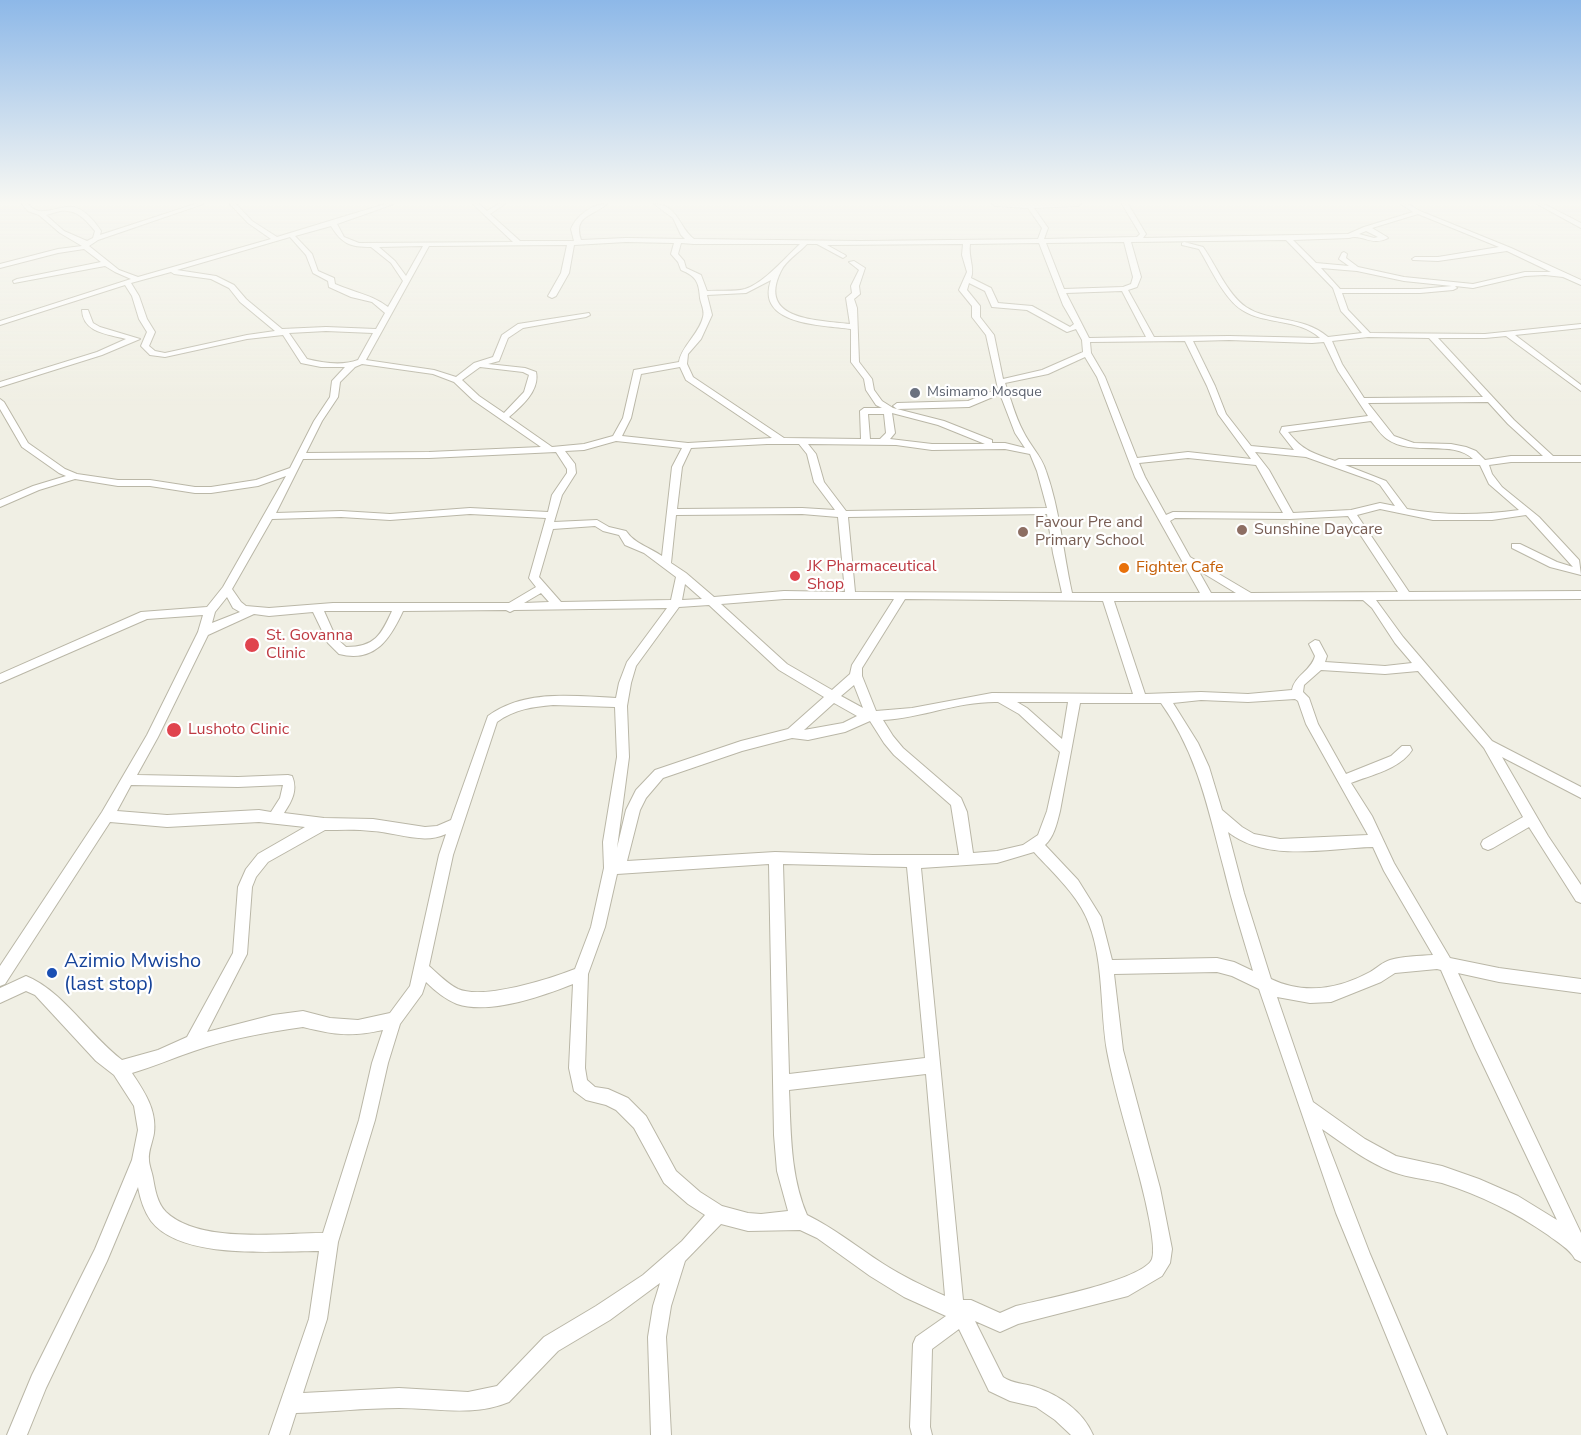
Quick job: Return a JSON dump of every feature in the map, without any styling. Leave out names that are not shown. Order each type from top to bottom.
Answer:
[{"type":"street","points":[[17,281],[68,271]]},
{"type":"street","points":[[117,271],[138,279]]},
{"type":"street","points":[[0,323],[168,271]]},
{"type":"street","points":[[317,271],[331,280],[332,285],[354,295],[375,300],[390,312]]},
{"type":"street","points":[[399,271],[407,282]]},
{"type":"street","points":[[3,970],[107,816],[152,737],[204,632],[210,611],[226,589],[269,516],[302,456],[318,421],[334,397],[336,381],[357,363],[380,331],[413,271]]},
{"type":"street","points":[[552,296],[566,271]]},
{"type":"street","points":[[686,271],[698,275],[705,293],[704,301],[708,315],[697,339],[684,354],[683,364],[692,381],[782,441]]},
{"type":"street","points":[[705,293],[746,291],[778,271]]},
{"type":"street","points":[[862,271],[855,286],[856,294],[850,298],[854,308],[855,362],[868,379],[874,399],[888,409],[941,423],[999,446]]},
{"type":"street","points":[[970,271],[963,290],[976,306],[976,317],[990,335],[1001,386],[1019,433],[1033,452],[1042,471],[1068,597]]},
{"type":"street","points":[[1054,271],[1086,340],[1087,353],[1101,377],[1140,477],[1207,596]]},
{"type":"street","points":[[1062,291],[1124,290],[1134,285],[1137,277],[1135,271]]},
{"type":"street","points":[[1214,271],[1245,309],[1305,327],[1328,340],[1338,364],[1383,431],[1400,443],[1419,447],[1467,449],[1483,461],[1484,469],[1490,478],[1536,518],[1581,571]]},
{"type":"street","points":[[1320,271],[1338,291],[1345,311],[1368,335]]},
{"type":"street","points":[[1368,271],[1404,279],[1473,286]]},
{"type":"street","points":[[1554,271],[1581,282]]},
{"type":"street","points":[[161,273],[204,275],[221,280],[240,293],[243,300],[273,325],[285,332],[304,361],[321,364],[357,363],[434,372],[457,380],[476,398],[569,461],[571,478],[560,488],[534,578],[559,607]]},
{"type":"street","points":[[775,274],[770,298],[783,313],[802,320],[854,327]]},
{"type":"street","points":[[1338,291],[1420,291],[1473,286],[1525,274],[1562,275]]},
{"type":"street","points":[[966,279],[988,290],[995,305]]},
{"type":"street","points":[[128,283],[141,307],[144,321],[150,328],[146,341],[147,350],[165,355],[247,337],[285,332],[326,329],[380,331]]},
{"type":"street","points":[[1124,290],[1151,339]]},
{"type":"street","points":[[976,312],[995,305],[1029,308],[1070,330],[1078,326]]},
{"type":"street","points":[[85,312],[90,324],[96,329],[131,339]]},
{"type":"street","points":[[457,380],[477,365],[496,359],[503,340],[521,326],[536,321],[586,315]]},
{"type":"street","points":[[1086,340],[1328,340],[1368,335],[1508,334],[1581,326]]},
{"type":"street","points":[[0,385],[34,372],[106,352],[131,339],[150,334]]},
{"type":"street","points":[[1508,334],[1581,389]]},
{"type":"street","points":[[1432,336],[1511,422],[1551,459]]},
{"type":"street","points":[[1188,339],[1222,414],[1259,463],[1290,516]]},
{"type":"street","points":[[866,442],[864,411],[974,402],[1001,386],[1045,372],[1087,353]]},
{"type":"street","points":[[616,438],[627,418],[637,372],[683,364]]},
{"type":"street","points":[[477,365],[508,367],[533,374],[532,386],[504,417]]},
{"type":"street","points":[[1363,401],[1491,399]]},
{"type":"street","points":[[1,404],[25,445],[62,471],[75,476],[118,483],[150,483],[195,490],[211,490],[258,483],[295,469]]},
{"type":"street","points":[[882,442],[891,433],[888,409]]},
{"type":"street","points":[[1306,454],[1294,446],[1284,432],[1285,429],[1376,418]]},
{"type":"street","points":[[302,456],[472,454],[584,447],[616,438],[688,446],[782,441],[882,442],[932,447],[1016,447],[1033,452]]},
{"type":"street","points":[[802,442],[811,454],[819,482],[843,514],[850,594]]},
{"type":"street","points":[[666,565],[677,467],[688,446]]},
{"type":"street","points":[[569,461],[584,447]]},
{"type":"street","points":[[1249,449],[1306,454],[1383,483],[1403,510]]},
{"type":"street","points":[[1134,461],[1188,456],[1259,463]]},
{"type":"street","points":[[1332,463],[1581,459]]},
{"type":"street","points":[[0,504],[36,488],[75,476]]},
{"type":"street","points":[[1164,520],[1173,515],[1290,516],[1351,513],[1380,506],[1433,517],[1456,518],[1492,517],[1527,512]]},
{"type":"street","points":[[672,512],[802,511],[843,514],[1052,511]]},
{"type":"street","points":[[269,516],[340,514],[390,517],[461,512],[551,515]]},
{"type":"street","points":[[1351,513],[1406,595]]},
{"type":"street","points":[[548,526],[600,524],[606,529],[622,533],[629,543],[648,551],[681,575],[735,621],[783,667],[834,696],[860,714],[872,716],[905,713],[969,699],[999,697],[1164,699],[1201,696],[1248,698],[1297,694],[1303,698],[1312,724],[1367,820],[1389,867],[1446,964],[1480,1042],[1566,1216],[1579,1249]]},
{"type":"street","points":[[1516,546],[1554,565],[1581,571]]},
{"type":"street","points":[[1188,560],[1250,596]]},
{"type":"street","points":[[615,868],[610,842],[623,757],[621,703],[631,665],[676,604],[681,575]]},
{"type":"street","points":[[510,608],[542,588]]},
{"type":"street","points":[[226,589],[237,605],[250,612]]},
{"type":"street","points":[[204,632],[250,612],[399,607],[510,608],[676,604],[784,595],[1107,597],[1581,595]]},
{"type":"street","points":[[1364,595],[1376,604],[1394,633],[1488,745],[1581,897]]},
{"type":"street","points":[[903,596],[859,661],[856,676],[872,716],[880,729],[956,802],[960,812],[961,834],[967,860]]},
{"type":"street","points":[[1107,597],[1140,698]]},
{"type":"street","points":[[316,609],[332,640],[343,651],[348,652],[369,649],[379,643],[387,633],[399,607]]},
{"type":"street","points":[[0,679],[145,615],[210,611]]},
{"type":"street","points":[[1297,694],[1299,683],[1318,666],[1321,656],[1315,644]]},
{"type":"street","points":[[1318,666],[1379,670],[1422,666]]},
{"type":"street","points":[[792,733],[856,676]]},
{"type":"street","points":[[999,697],[1023,711],[1065,749]]},
{"type":"street","points":[[615,868],[776,858],[946,862],[1008,854],[1036,844],[1043,840],[1051,820],[1075,697]]},
{"type":"street","points":[[1164,699],[1189,735],[1217,814],[1237,895],[1307,1108],[1351,1231],[1423,1397],[1437,1435]]},
{"type":"street","points":[[279,1435],[318,1318],[329,1242],[367,1120],[380,1064],[394,1020],[417,989],[422,969],[422,955],[455,824],[492,719],[495,715],[520,703],[621,703]]},
{"type":"street","points":[[872,716],[845,727],[808,735],[792,733],[741,746],[669,769],[659,774],[641,794],[633,810],[598,927],[581,974],[577,1068],[580,1085],[592,1094],[608,1097],[622,1104],[640,1122],[670,1177],[694,1198],[718,1214],[755,1223],[801,1221],[823,1232],[876,1270],[963,1311],[1000,1323],[1016,1314],[1128,1287],[1156,1270],[1161,1263],[1163,1250],[1151,1188],[1115,1050],[1106,967],[1096,922],[1073,884],[1036,844]]},
{"type":"street","points":[[1488,745],[1581,793]]},
{"type":"street","points":[[1343,781],[1395,760],[1406,750]]},
{"type":"street","points":[[126,780],[238,782],[288,780],[290,786],[287,796],[274,818]]},
{"type":"street","points":[[1217,814],[1239,833],[1261,842],[1309,844],[1377,841]]},
{"type":"street","points":[[107,816],[167,820],[241,815],[324,824],[373,825],[425,833],[438,832],[455,824]]},
{"type":"street","points":[[1488,844],[1532,819]]},
{"type":"street","points":[[193,1043],[240,954],[245,887],[251,873],[263,858],[324,824]]},
{"type":"street","points":[[776,858],[780,946],[783,1140],[791,1198],[801,1221]]},
{"type":"street","points":[[913,860],[933,1065],[963,1311],[996,1384],[1006,1391],[1036,1397],[1050,1405],[1066,1415],[1083,1435]]},
{"type":"street","points":[[1106,967],[1217,965],[1234,969],[1265,984],[1301,995],[1331,995],[1377,977],[1392,966],[1437,962],[1499,975],[1581,986]]},
{"type":"street","points":[[422,969],[459,997],[474,1000],[492,999],[564,981],[581,974]]},
{"type":"street","points":[[0,996],[26,983],[40,990],[102,1055],[120,1069],[142,1102],[146,1130],[140,1160],[101,1256],[39,1382],[17,1435]]},
{"type":"street","points":[[120,1069],[158,1058],[193,1043],[273,1023],[303,1019],[330,1026],[358,1028],[394,1020]]},
{"type":"street","points":[[782,1084],[794,1080],[933,1065]]},
{"type":"street","points":[[1307,1108],[1373,1153],[1394,1164],[1439,1174],[1510,1199],[1545,1220],[1579,1249]]},
{"type":"street","points":[[140,1160],[153,1206],[159,1217],[174,1228],[193,1237],[233,1243],[329,1242]]},
{"type":"street","points":[[289,1404],[399,1398],[468,1402],[502,1395],[551,1344],[603,1313],[649,1281],[718,1214]]},
{"type":"street","points":[[661,1435],[657,1337],[662,1306],[678,1255]]},
{"type":"street","points":[[922,1435],[920,1427],[923,1344],[963,1311]]},
{"type":"place","name":"Msimamo Mosque","points":[[915,393]]},
{"type":"place","name":"Sunshine Daycare","points":[[1242,530]]},
{"type":"place","name":"Favour Pre and Primary School","points":[[1023,532]]},
{"type":"place","name":"Fighter Cafe","points":[[1124,568]]},
{"type":"place","name":"JK Pharmaceutical Shop","points":[[795,576]]},
{"type":"place","name":"St. Govanna Clinic","points":[[252,645]]},
{"type":"place","name":"Lushoto Clinic","points":[[174,730]]},
{"type":"place","name":"Azimio Mwisho (last stop)","points":[[52,973]]}]
